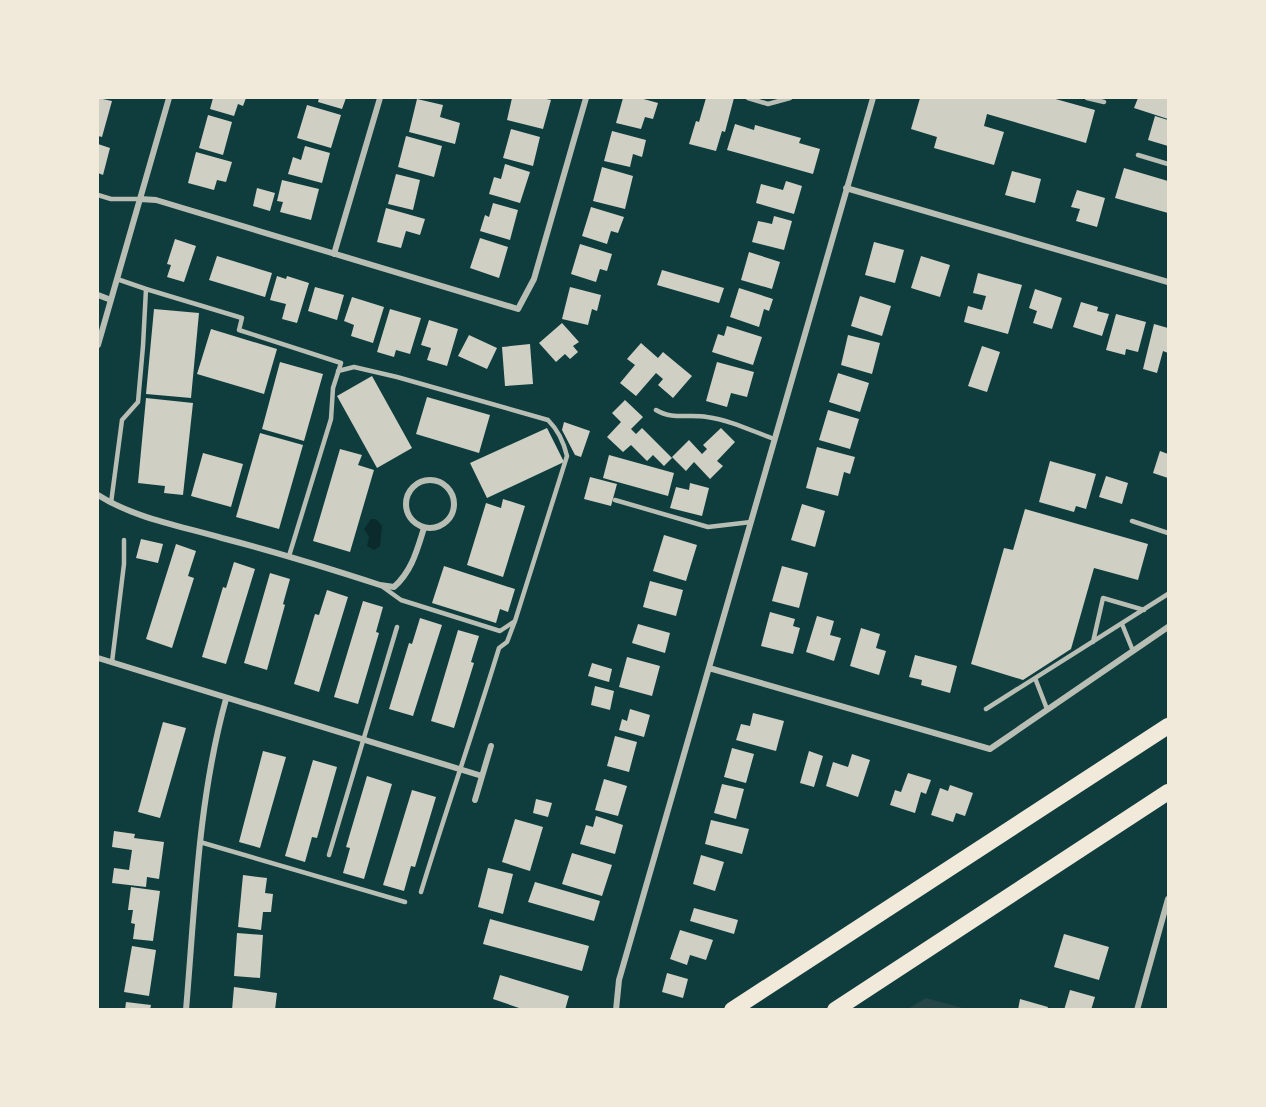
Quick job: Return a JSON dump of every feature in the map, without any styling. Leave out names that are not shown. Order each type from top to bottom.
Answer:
[{"type":"highway","points":[[732,1010],[1168,726]]},
{"type":"highway","points":[[835,1010],[1168,792]]},
{"type":"street","points":[[98,345],[170,98]]},
{"type":"street","points":[[334,254],[380,98]]},
{"type":"street","points":[[140,199],[156,200],[518,309],[534,279],[586,98]]},
{"type":"street","points":[[616,1010],[619,980],[873,98]]},
{"type":"street","points":[[846,188],[1168,282]]},
{"type":"street","points":[[98,296],[111,300]]},
{"type":"street","points":[[438,481],[450,490],[454,498],[453,514],[442,526],[434,529],[424,528],[412,521],[408,514],[406,499],[410,491],[422,482],[438,481]]},
{"type":"street","points":[[98,495],[140,515],[289,556],[380,585],[394,587],[406,576],[414,560],[424,528]]},
{"type":"street","points":[[709,668],[990,749],[1168,627]]},
{"type":"street","points":[[98,658],[482,776]]},
{"type":"street","points":[[186,1010],[200,842],[216,735],[226,699]]},
{"type":"street","points":[[475,800],[491,746]]},
{"type":"street","points":[[1137,1010],[1168,899]]},
{"type":"lane","points":[[748,98],[768,104],[790,98]]},
{"type":"lane","points":[[1087,98],[1104,102]]},
{"type":"lane","points":[[1138,155],[1168,164]]},
{"type":"lane","points":[[98,195],[111,199],[140,199]]},
{"type":"lane","points":[[117,279],[242,318],[239,330],[341,363],[333,388],[331,419],[289,556]]},
{"type":"lane","points":[[111,503],[122,420],[138,402],[146,289]]},
{"type":"lane","points":[[338,371],[354,367],[397,377],[548,420],[565,445],[567,456],[515,621],[507,642],[500,648],[421,892]]},
{"type":"lane","points":[[656,410],[673,416],[705,416],[774,439]]},
{"type":"lane","points":[[615,500],[708,527],[751,522]]},
{"type":"lane","points":[[1132,521],[1168,533]]},
{"type":"lane","points":[[112,662],[124,564],[124,540]]},
{"type":"lane","points":[[380,585],[401,600],[500,631],[515,621]]},
{"type":"lane","points":[[986,709],[1168,594]]},
{"type":"lane","points":[[1093,642],[1103,598],[1144,610]]},
{"type":"lane","points":[[1122,624],[1133,651]]},
{"type":"lane","points":[[329,855],[397,627]]},
{"type":"lane","points":[[1035,678],[1047,710]]},
{"type":"lane","points":[[200,842],[405,902]]},
{"type":"shaded area","points":[[371,519],[376,519],[382,526],[380,546],[374,550],[367,546],[369,537],[364,529]]},
{"type":"shaded area","points":[[926,998],[966,1009],[908,1009]]},
{"type":"building","points":[[98,98],[112,101],[102,137],[98,136]]},
{"type":"building","points":[[213,98],[246,98],[243,106],[238,104],[234,116],[210,109]]},
{"type":"building","points":[[319,98],[346,98],[342,109],[318,102]]},
{"type":"building","points":[[512,98],[551,100],[543,129],[507,120]]},
{"type":"building","points":[[623,98],[640,98],[658,103],[653,119],[645,117],[641,129],[616,123]]},
{"type":"building","points":[[706,98],[734,98],[725,132],[722,131],[716,151],[689,144]]},
{"type":"building","points":[[920,98],[1052,98],[1095,110],[1086,143],[987,114],[984,126],[1004,132],[994,165],[934,148],[937,137],[911,129]]},
{"type":"building","points":[[1138,98],[1168,98],[1168,119],[1134,108]]},
{"type":"building","points":[[417,99],[443,105],[440,117],[460,123],[455,144],[409,132]]},
{"type":"building","points":[[307,105],[341,115],[331,148],[297,138]]},
{"type":"building","points":[[208,115],[232,122],[223,155],[199,148]]},
{"type":"building","points":[[1155,116],[1168,120],[1168,146],[1148,140]]},
{"type":"building","points":[[735,124],[754,130],[755,125],[801,138],[799,143],[820,149],[813,174],[727,150]]},
{"type":"building","points":[[511,129],[540,137],[533,166],[503,158]]},
{"type":"building","points":[[612,131],[646,140],[642,157],[633,154],[630,167],[604,161]]},
{"type":"building","points":[[406,136],[442,146],[434,177],[398,167]]},
{"type":"building","points":[[98,144],[110,148],[103,175],[98,173]]},
{"type":"building","points":[[305,146],[330,153],[322,183],[288,174],[293,157],[301,160]]},
{"type":"building","points":[[196,152],[232,162],[226,182],[217,180],[214,190],[188,183]]},
{"type":"building","points":[[505,164],[530,172],[520,203],[489,194],[494,177],[501,179]]},
{"type":"building","points":[[602,167],[633,176],[625,209],[593,201]]},
{"type":"building","points":[[1124,168],[1168,181],[1168,213],[1115,198]]},
{"type":"building","points":[[1012,171],[1041,179],[1035,203],[1005,195]]},
{"type":"building","points":[[396,174],[420,180],[413,210],[388,204]]},
{"type":"building","points":[[282,180],[319,189],[311,220],[280,212],[283,202],[277,201]]},
{"type":"building","points":[[786,181],[802,186],[794,214],[756,203],[761,184],[783,190]]},
{"type":"building","points":[[257,188],[275,193],[270,211],[253,206]]},
{"type":"building","points":[[1077,190],[1105,198],[1097,227],[1076,221],[1080,209],[1071,207]]},
{"type":"building","points":[[493,203],[518,210],[510,240],[480,231],[485,215],[489,217]]},
{"type":"building","points":[[591,207],[624,217],[618,233],[611,231],[607,244],[582,236]]},
{"type":"building","points":[[386,208],[425,219],[420,235],[406,231],[401,248],[377,242]]},
{"type":"building","points":[[774,216],[792,221],[784,250],[752,242],[758,221],[772,224]]},
{"type":"building","points":[[480,238],[508,247],[499,278],[470,268]]},
{"type":"building","points":[[175,239],[196,246],[184,282],[167,277],[171,265],[167,264]]},
{"type":"building","points":[[874,242],[904,250],[895,283],[865,275]]},
{"type":"building","points":[[580,244],[612,254],[607,271],[600,269],[596,282],[571,274]]},
{"type":"building","points":[[749,252],[780,262],[772,289],[741,280]]},
{"type":"building","points":[[217,256],[272,273],[265,297],[209,280]]},
{"type":"building","points":[[921,256],[950,265],[940,297],[911,288]]},
{"type":"building","points":[[662,270],[724,288],[719,303],[657,285]]},
{"type":"building","points":[[978,273],[1022,285],[1008,334],[964,322],[968,306],[982,310],[986,296],[973,293]]},
{"type":"building","points":[[277,276],[286,279],[287,276],[309,283],[297,323],[282,319],[286,304],[270,300]]},
{"type":"building","points":[[315,287],[344,295],[337,320],[308,311]]},
{"type":"building","points":[[570,287],[601,295],[597,311],[592,309],[588,325],[562,319]]},
{"type":"building","points":[[739,288],[773,299],[769,311],[764,309],[759,327],[730,317]]},
{"type":"building","points":[[1035,289],[1062,298],[1052,329],[1033,323],[1037,311],[1029,308]]},
{"type":"building","points":[[860,296],[891,306],[882,336],[851,326]]},
{"type":"building","points":[[352,297],[384,307],[373,343],[351,336],[354,325],[344,321]]},
{"type":"building","points":[[1081,302],[1098,307],[1097,311],[1109,314],[1102,336],[1073,327]]},
{"type":"building","points":[[154,309],[199,313],[191,398],[146,394]]},
{"type":"building","points":[[390,309],[421,318],[410,354],[396,350],[394,357],[377,352]]},
{"type":"building","points":[[1116,314],[1146,322],[1138,352],[1126,349],[1125,355],[1106,350]]},
{"type":"building","points":[[429,320],[458,329],[447,366],[427,360],[431,348],[421,345]]},
{"type":"building","points":[[562,323],[579,342],[573,346],[578,352],[570,359],[565,354],[556,362],[539,343]]},
{"type":"building","points":[[1154,324],[1168,328],[1168,353],[1163,351],[1157,373],[1143,369]]},
{"type":"building","points":[[727,326],[762,337],[753,365],[712,352],[718,334],[724,336]]},
{"type":"building","points":[[211,329],[277,349],[264,394],[197,374]]},
{"type":"building","points":[[469,335],[497,348],[487,369],[458,356]]},
{"type":"building","points":[[848,335],[880,343],[872,374],[841,365]]},
{"type":"building","points":[[641,343],[658,358],[663,352],[692,376],[673,398],[658,385],[663,379],[656,373],[636,396],[620,383],[635,365],[627,359]]},
{"type":"building","points":[[530,344],[533,384],[505,386],[502,347]]},
{"type":"building","points":[[982,346],[1000,352],[987,392],[968,386]]},
{"type":"building","points":[[280,362],[323,374],[304,441],[262,429]]},
{"type":"building","points":[[717,362],[754,372],[747,397],[731,393],[727,407],[706,401]]},
{"type":"building","points":[[838,373],[869,383],[860,412],[829,402]]},
{"type":"building","points":[[372,376],[412,448],[377,468],[337,396]]},
{"type":"building","points":[[427,397],[490,415],[479,453],[416,434]]},
{"type":"building","points":[[146,398],[193,403],[183,495],[164,493],[165,486],[138,483]]},
{"type":"building","points":[[625,400],[643,417],[631,429],[636,434],[642,428],[672,458],[664,466],[653,455],[647,461],[631,445],[623,452],[607,437],[621,422],[612,413]]},
{"type":"building","points":[[828,410],[859,419],[850,449],[819,440]]},
{"type":"building","points":[[564,422],[590,431],[581,457],[575,455],[562,430]]},
{"type":"building","points":[[547,428],[564,462],[487,498],[470,463]]},
{"type":"building","points":[[721,428],[735,442],[717,461],[723,466],[710,479],[694,462],[686,471],[672,457],[689,440],[702,454],[707,449],[703,445]]},
{"type":"building","points":[[260,433],[303,445],[279,529],[236,517]]},
{"type":"building","points":[[817,447],[855,457],[850,474],[844,472],[838,496],[806,488]]},
{"type":"building","points":[[340,449],[362,455],[358,465],[374,470],[350,552],[313,541]]},
{"type":"building","points":[[1160,451],[1168,454],[1168,478],[1153,473]]},
{"type":"building","points":[[203,453],[243,464],[231,507],[191,496]]},
{"type":"building","points":[[609,455],[674,473],[668,496],[603,478]]},
{"type":"building","points":[[1050,461],[1096,474],[1086,509],[1076,506],[1074,512],[1039,502]]},
{"type":"building","points":[[1106,476],[1128,483],[1122,504],[1099,497]]},
{"type":"building","points":[[590,477],[617,484],[611,506],[584,499]]},
{"type":"building","points":[[690,483],[709,488],[702,516],[670,508],[676,487],[689,490]]},
{"type":"building","points":[[503,499],[525,506],[503,577],[467,565],[486,503],[501,508]]},
{"type":"building","points":[[802,504],[825,511],[815,547],[791,540]]},
{"type":"building","points":[[1025,509],[1148,544],[1138,580],[1094,568],[1071,649],[1023,680],[971,664],[1004,548],[1013,550]]},
{"type":"building","points":[[664,535],[697,545],[686,581],[653,571]]},
{"type":"building","points":[[141,539],[163,544],[158,563],[136,558]]},
{"type":"building","points":[[176,544],[196,551],[188,576],[194,578],[172,648],[146,639]]},
{"type":"building","points":[[234,562],[255,569],[226,664],[202,657],[223,587],[226,588]]},
{"type":"building","points":[[444,566],[515,589],[508,612],[500,609],[496,623],[432,603]]},
{"type":"building","points":[[782,566],[808,573],[799,608],[772,601]]},
{"type":"building","points":[[270,573],[290,579],[267,670],[244,663]]},
{"type":"building","points":[[650,581],[683,590],[676,616],[643,607]]},
{"type":"building","points":[[327,590],[348,597],[319,692],[294,684],[315,614],[319,615]]},
{"type":"building","points":[[363,601],[383,607],[376,632],[379,633],[358,704],[334,697]]},
{"type":"building","points":[[770,612],[795,619],[793,626],[800,628],[793,654],[761,646]]},
{"type":"building","points":[[817,616],[834,621],[830,635],[841,638],[834,661],[806,652]]},
{"type":"building","points":[[420,618],[442,625],[413,716],[389,709],[409,643],[412,644]]},
{"type":"building","points":[[638,624],[670,633],[665,653],[632,643]]},
{"type":"building","points":[[861,628],[880,634],[876,648],[886,651],[879,675],[850,666]]},
{"type":"building","points":[[458,630],[479,636],[471,662],[474,663],[454,728],[431,721]]},
{"type":"building","points":[[915,655],[957,666],[950,693],[921,685],[922,680],[909,677]]},
{"type":"building","points":[[627,657],[660,666],[652,696],[619,687]]},
{"type":"building","points":[[592,663],[612,669],[609,682],[588,676]]},
{"type":"building","points":[[595,686],[614,691],[610,710],[591,705]]},
{"type":"building","points":[[630,709],[650,715],[644,737],[619,730],[622,719],[627,721]]},
{"type":"building","points":[[753,713],[784,721],[776,751],[736,740],[741,724],[750,726]]},
{"type":"building","points":[[163,722],[186,728],[160,818],[138,812]]},
{"type":"building","points":[[615,736],[637,742],[629,772],[607,766]]},
{"type":"building","points":[[732,748],[754,754],[746,783],[724,777]]},
{"type":"building","points":[[263,751],[286,757],[260,848],[239,842]]},
{"type":"building","points":[[809,751],[823,756],[814,787],[800,783]]},
{"type":"building","points":[[852,754],[870,760],[858,797],[826,786],[833,762],[848,767]]},
{"type":"building","points":[[313,760],[337,767],[317,838],[312,837],[305,862],[285,856]]},
{"type":"building","points":[[908,773],[931,780],[926,794],[921,792],[915,813],[890,805],[895,790],[901,792]]},
{"type":"building","points":[[367,776],[392,784],[364,879],[343,873],[350,848],[346,847]]},
{"type":"building","points":[[604,779],[627,786],[618,816],[595,810]]},
{"type":"building","points":[[722,784],[744,789],[736,819],[714,813]]},
{"type":"building","points":[[950,785],[973,793],[965,816],[956,813],[953,822],[931,815],[940,788],[948,791]]},
{"type":"building","points":[[412,790],[436,797],[415,867],[411,866],[404,891],[383,885]]},
{"type":"building","points":[[536,799],[552,803],[548,817],[533,813]]},
{"type":"building","points":[[596,816],[623,825],[615,854],[580,844],[586,825],[593,827]]},
{"type":"building","points":[[515,819],[543,827],[530,871],[502,862]]},
{"type":"building","points":[[711,820],[749,829],[742,854],[705,844]]},
{"type":"building","points":[[114,831],[135,834],[134,838],[164,842],[159,879],[147,877],[146,887],[112,883],[114,868],[129,870],[132,850],[112,847]]},
{"type":"building","points":[[572,853],[612,865],[602,896],[562,884]]},
{"type":"building","points":[[701,855],[724,862],[715,891],[693,884]]},
{"type":"building","points":[[488,868],[513,874],[503,914],[478,907]]},
{"type":"building","points":[[243,875],[267,878],[265,893],[273,894],[271,912],[263,912],[261,930],[238,927]]},
{"type":"building","points":[[535,882],[600,901],[594,921],[528,902]]},
{"type":"building","points":[[131,887],[160,891],[153,941],[133,939],[135,924],[131,923],[133,910],[128,910]]},
{"type":"building","points":[[694,908],[738,920],[734,934],[690,921]]},
{"type":"building","points":[[490,919],[589,946],[582,971],[483,944]]},
{"type":"building","points":[[680,930],[713,940],[706,960],[690,955],[687,965],[670,959]]},
{"type":"building","points":[[237,933],[263,935],[260,978],[234,976]]},
{"type":"building","points":[[1064,934],[1109,947],[1099,980],[1054,967]]},
{"type":"building","points":[[132,946],[156,950],[149,996],[124,992]]},
{"type":"building","points":[[667,973],[688,979],[683,998],[662,992]]},
{"type":"building","points":[[500,975],[569,996],[565,1010],[525,1010],[493,999]]},
{"type":"building","points":[[234,987],[277,993],[275,1010],[232,1010]]},
{"type":"building","points":[[1070,990],[1095,997],[1091,1010],[1064,1010]]},
{"type":"building","points":[[1020,999],[1048,1007],[1047,1010],[1018,1010]]},
{"type":"building","points":[[126,1002],[151,1005],[150,1010],[125,1010]]}]
